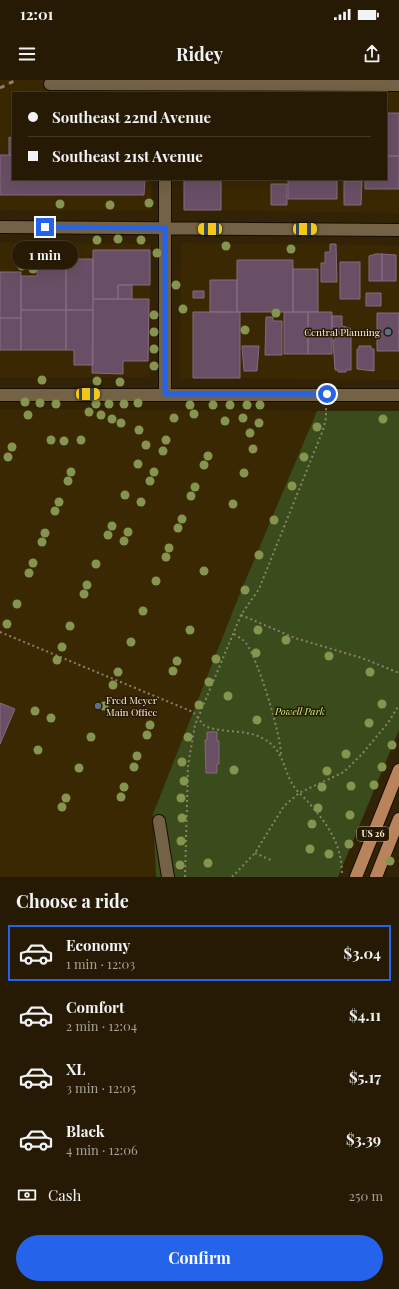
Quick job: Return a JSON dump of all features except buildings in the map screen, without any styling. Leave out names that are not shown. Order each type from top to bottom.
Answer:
[{"type":"main road","name":"US 26","points":[[356,877],[394,795],[399,770]]},
{"type":"main road","name":"US 26","points":[[376,877],[399,820]]},
{"type":"street","points":[[50,84],[164,86],[381,83],[399,85]]},
{"type":"street","points":[[165,180],[165,394]]},
{"type":"street","points":[[0,226],[399,230]]},
{"type":"street","points":[[0,395],[399,395]]},
{"type":"street","points":[[159,821],[168,877]]},
{"type":"path","points":[[185,877],[188,766],[198,717],[241,615],[259,589],[323,430],[326,418],[327,394]]},
{"type":"path","points":[[241,615],[296,638],[362,658],[399,673]]},
{"type":"path","points":[[0,632],[193,712],[206,726],[261,737],[281,755]]},
{"type":"path","points":[[234,634],[246,643],[257,665],[280,741],[281,755],[288,777],[299,793],[320,816],[335,840],[342,858],[342,873]]},
{"type":"path","points":[[232,877],[255,853],[284,806],[299,793],[344,772],[388,723],[399,706]]},
{"type":"path","points":[[255,853],[273,861]]},
{"type":"shaded area","points":[[0,80],[151,80],[151,92],[12,92],[12,180],[151,180],[151,211],[0,210]]},
{"type":"shaded area","points":[[183,80],[399,80],[399,213],[183,210],[183,180],[387,180],[387,92],[183,92]]},
{"type":"shaded area","points":[[0,242],[151,244],[150,377],[0,377]]},
{"type":"shaded area","points":[[181,243],[399,245],[399,380],[180,378]]},
{"type":"shaded area","name":"Fred Meyer Main Office","points":[[0,409],[317,411],[238,598],[153,814],[156,877],[0,877]]},
{"type":"green space","name":"Powell Park","points":[[317,411],[399,411],[399,730],[338,877],[156,877],[153,814],[238,598]]},
{"type":"railway","points":[[0,88],[16,80]]},
{"type":"place","name":"Central Planning","points":[[388,332]]},
{"type":"place","name":"Fred Meyer Main Office","points":[[98,706]]},
{"type":"route","points":[[45,227],[165,228],[165,394],[327,394]]}]
